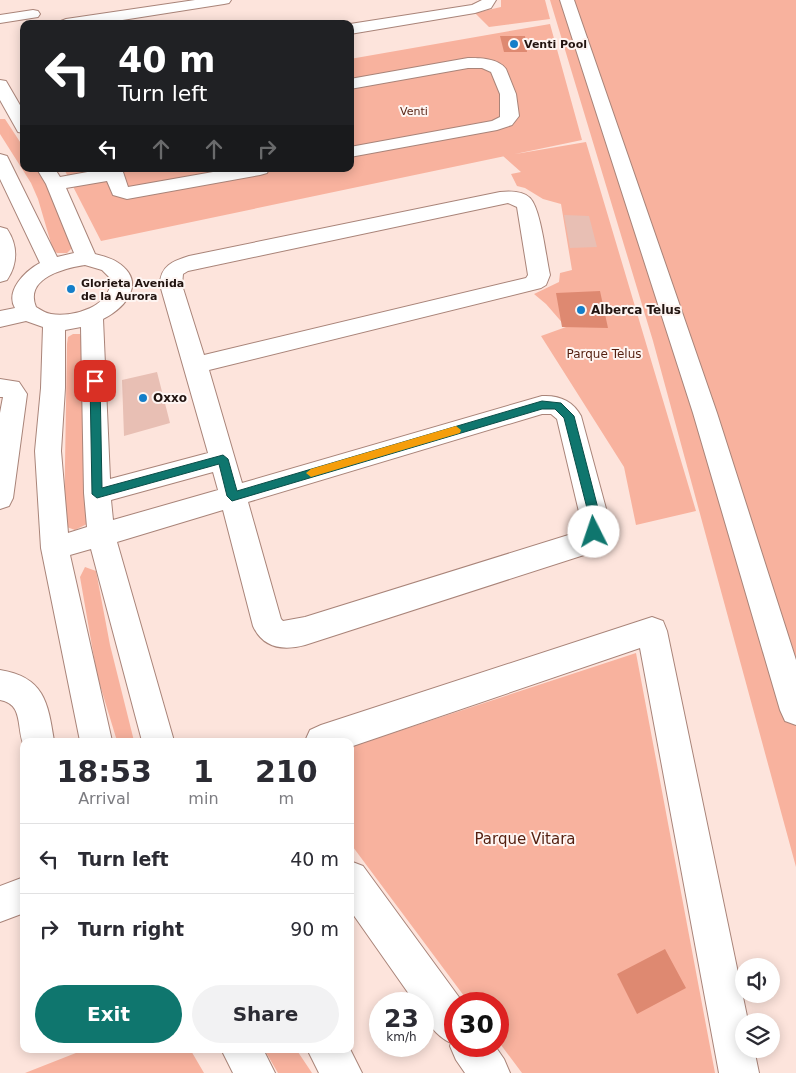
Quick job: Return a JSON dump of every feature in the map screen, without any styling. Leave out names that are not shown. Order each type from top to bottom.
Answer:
[{"type":"street","points":[[92,20],[224,0]]},
{"type":"street","points":[[354,29],[475,9],[486,5],[489,0]]},
{"type":"street","points":[[567,0],[705,413],[796,710]]},
{"type":"street","points":[[0,8],[31,10]]},
{"type":"street","points":[[0,19],[31,10]]},
{"type":"street","points":[[354,83],[468,63],[484,63],[498,69],[508,94],[510,116],[506,121],[497,124],[354,151]]},
{"type":"street","points":[[0,84],[5,104],[20,123]]},
{"type":"street","points":[[0,160],[52,265]]},
{"type":"street","points":[[86,258],[51,173],[114,172],[120,191],[128,193],[244,172]]},
{"type":"street","points":[[55,548],[101,535],[232,496],[542,405],[550,404],[557,406],[569,416],[595,525],[590,540],[292,634],[278,635],[268,626],[232,496],[223,459],[172,285],[171,277],[175,268],[189,263],[500,198],[515,198],[526,204],[539,275],[538,280],[528,285],[196,365]]},
{"type":"street","points":[[0,233],[6,256],[6,266],[0,275]]},
{"type":"street","points":[[0,319],[28,313],[54,323],[80,321],[106,309],[116,299],[122,289],[122,279],[118,270],[108,264],[86,258],[52,265],[36,275],[25,288],[23,303],[28,313]]},
{"type":"street","points":[[0,293],[25,288]]},
{"type":"street","points":[[92,316],[97,494],[101,535],[120,611],[157,738]]},
{"type":"street","points":[[54,323],[53,388],[48,451],[55,548],[95,738]]},
{"type":"street","points":[[0,388],[11,388],[15,394],[0,498]]},
{"type":"street","points":[[97,494],[223,459]]},
{"type":"street","points":[[330,738],[652,631],[739,1073]]},
{"type":"street","points":[[6,685],[22,691],[30,701],[37,738]]},
{"type":"street","points":[[354,885],[444,1010]]},
{"type":"street","points":[[0,904],[20,896]]},
{"type":"street","points":[[243,1053],[255,1073]]},
{"type":"street","points":[[330,1053],[342,1073]]},
{"type":"street","points":[[478,1057],[490,1073]]},
{"type":"green space","points":[[501,0],[545,0],[550,19],[489,27],[475,13],[501,7]]},
{"type":"green space","points":[[550,0],[796,0],[796,867],[653,341]]},
{"type":"green space","name":"Venti","points":[[550,24],[582,140],[101,241],[66,172],[354,172],[354,58]]},
{"type":"green space","points":[[0,119],[5,119],[20,142],[20,166],[0,134]]},
{"type":"green space","name":"Parque Telus","points":[[586,142],[696,511],[636,525],[624,467],[541,336],[566,327],[546,304],[534,294],[559,282],[560,273],[572,270],[561,204],[543,199],[525,188],[517,186],[511,174],[521,172],[503,156]]},
{"type":"green space","points":[[24,172],[41,172],[73,247],[67,253],[57,253],[53,250],[38,199]]},
{"type":"green space","points":[[73,334],[80,334],[82,340],[89,523],[75,530],[64,526],[67,344],[68,337]]},
{"type":"green space","points":[[85,567],[96,571],[110,645],[133,738],[116,738],[97,675],[80,577]]},
{"type":"green space","name":"Parque Vitara","points":[[636,653],[715,1073],[522,1073],[509,1056],[509,992],[461,992],[354,848],[354,746]]},
{"type":"green space","points":[[76,1053],[192,1053],[204,1073],[25,1073]]},
{"type":"green space","points":[[266,1053],[299,1053],[312,1073],[278,1073]]},
{"type":"shaded area","name":"Venti Pool","points":[[500,36],[525,36],[527,52],[504,52]]},
{"type":"shaded area","name":"Alberca Telus","points":[[600,291],[608,328],[562,327],[556,293]]},
{"type":"shaded area","points":[[665,949],[686,988],[637,1014],[617,974]]},
{"type":"building","points":[[564,215],[589,216],[597,247],[570,248]]},
{"type":"building","points":[[157,372],[170,423],[124,436],[122,380]]},
{"type":"slow traffic","points":[[311,473],[456,430]]},
{"type":"place","name":"Venti Pool","points":[[514,44]]},
{"type":"place","name":"Glorieta Avenida de la Aurora","points":[[71,289]]},
{"type":"place","name":"Alberca Telus","points":[[581,310]]},
{"type":"place","name":"Oxxo","points":[[143,398]]},
{"type":"route","points":[[95,381],[97,494],[223,459],[232,496],[542,405],[550,404],[557,406],[569,416],[594,516],[594,532]]}]
